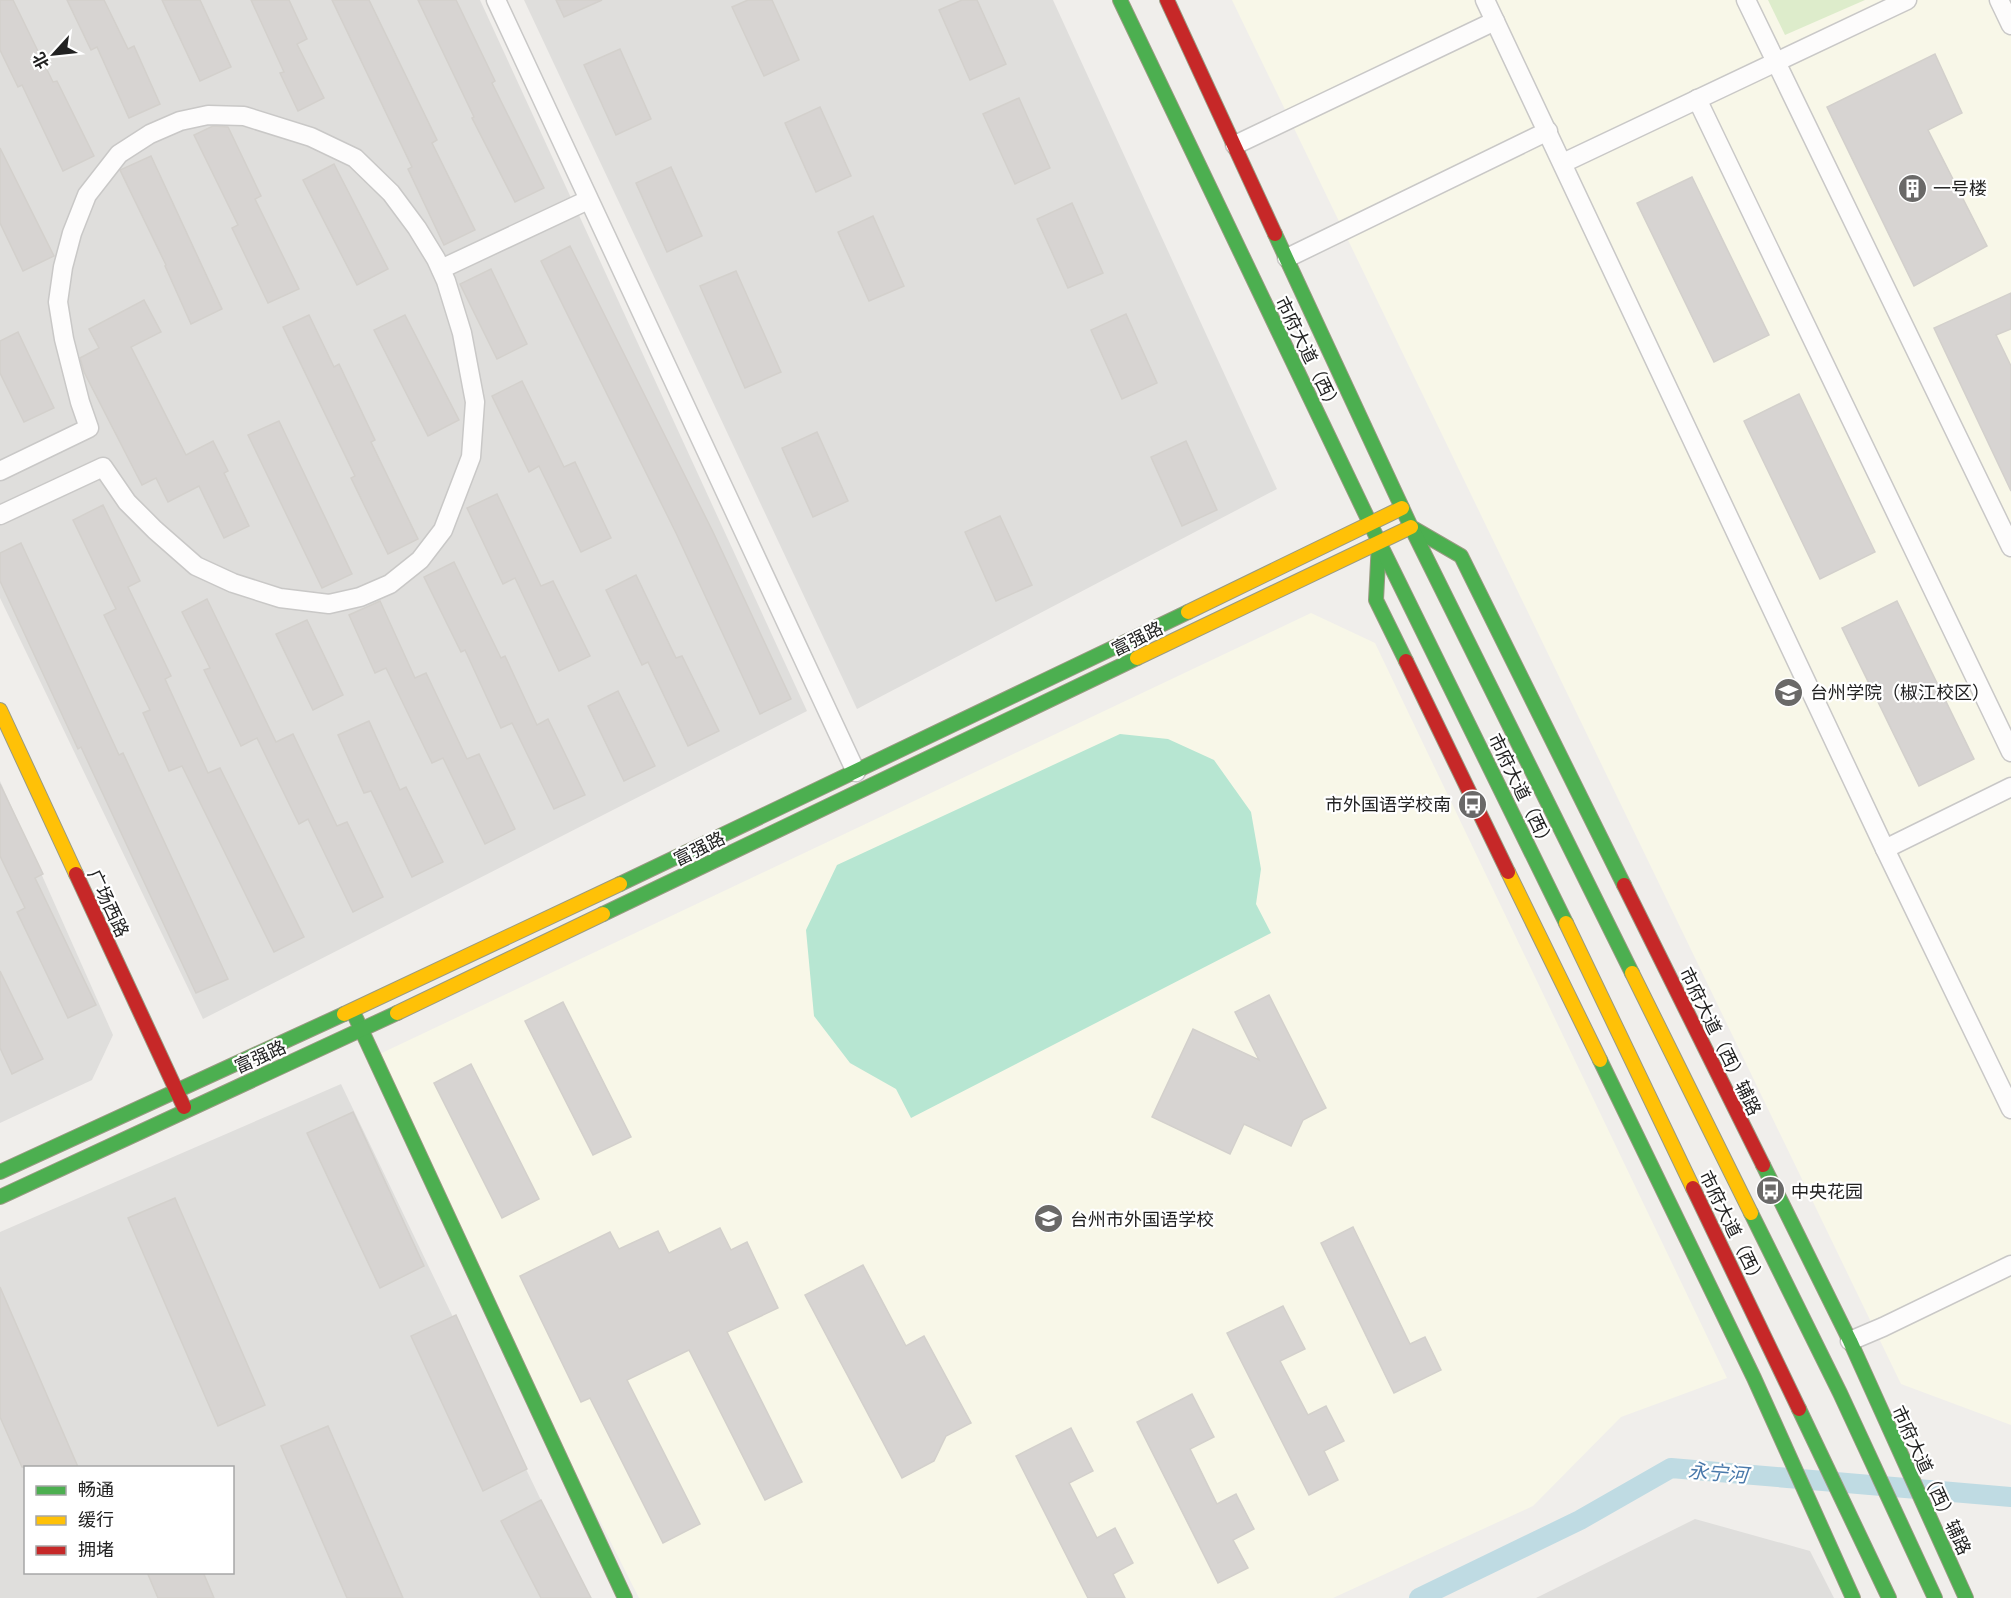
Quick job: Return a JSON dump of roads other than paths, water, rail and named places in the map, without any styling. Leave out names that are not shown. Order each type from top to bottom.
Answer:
[{"type":"main road","name":"市府大道（西）","points":[[1120,0],[1379,542],[1514,815],[1788,1383],[1889,1598]]},
{"type":"main road","name":"市府大道（西）","points":[[1167,0],[1402,508],[1840,1393],[1935,1598]]},
{"type":"main road","name":"富强路","points":[[0,1172],[353,1011],[856,772],[1402,508]]},
{"type":"main road","name":"富强路","points":[[0,1197],[361,1030],[1412,527]]},
{"type":"main road","name":"市府大道（西）辅路","points":[[1412,527],[1461,556],[1850,1341],[1963,1592]]},
{"type":"main road","points":[[1379,542],[1376,600],[1754,1378],[1853,1598]]},
{"type":"main road","name":"广场西路","points":[[0,710],[5,734],[185,1110]]},
{"type":"main road","points":[[353,1011],[625,1598]]},
{"type":"street","points":[[496,0],[856,772]]},
{"type":"street","points":[[1485,0],[1885,849],[2011,1109]]},
{"type":"street","points":[[1746,0],[2011,547]]},
{"type":"street","points":[[1563,163],[1907,0]]},
{"type":"street","points":[[1999,0],[2011,25]]},
{"type":"street","points":[[1235,145],[1496,21]]},
{"type":"street","points":[[1697,99],[2011,752]]},
{"type":"street","points":[[0,471],[89,428],[72,370],[58,302],[63,267],[72,233],[87,195],[119,154],[150,134],[180,121],[208,115],[244,116],[311,137],[355,158],[391,193],[417,228],[441,270],[462,333],[475,402],[471,458],[443,530],[420,560],[390,584],[360,597],[329,604],[280,598],[233,583],[196,566],[155,530],[128,502],[103,467],[0,516]]},
{"type":"street","points":[[1287,258],[1548,131]]},
{"type":"street","points":[[441,270],[588,200]]},
{"type":"street","points":[[1885,849],[2011,787]]},
{"type":"street","points":[[1850,1341],[1884,1327],[2011,1265]]},
{"type":"waterway","name":"永宁河","points":[[1419,1598],[1580,1520],[1671,1468],[2011,1497]]},
{"type":"place","name":"一号楼","points":[[1912,188]]},
{"type":"place","name":"台州学院（椒江校区）","points":[[1789,692]]},
{"type":"place","name":"市外国语学校南","points":[[1472,804]]},
{"type":"place","name":"中央花园","points":[[1770,1191]]},
{"type":"place","name":"台州市外国语学校","points":[[1049,1219]]}]
